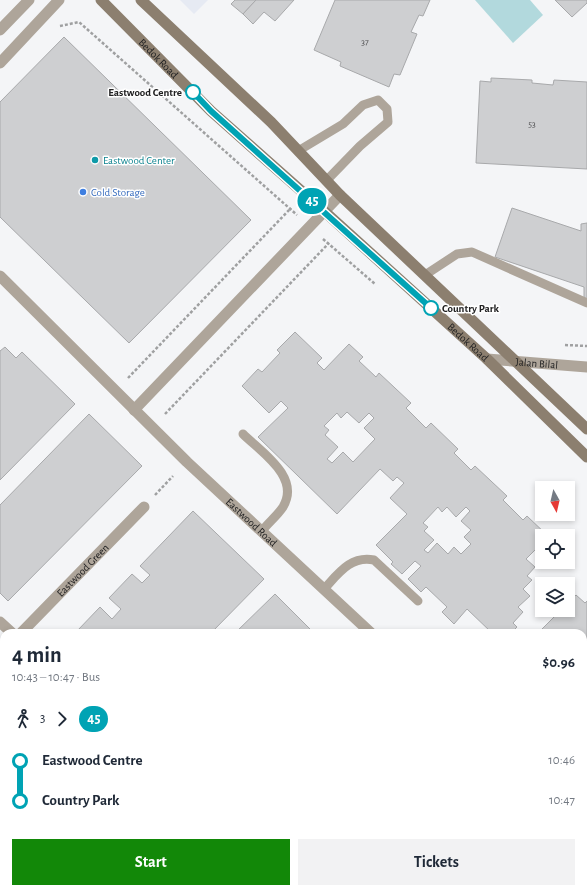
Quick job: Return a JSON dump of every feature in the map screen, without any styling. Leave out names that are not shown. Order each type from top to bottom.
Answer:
[{"type":"main road","name":"Bedok Road","points":[[101,0],[211,111],[342,227],[487,359],[587,457]]},
{"type":"main road","name":"Bedok Road","points":[[141,0],[236,88],[340,195],[587,429]]},
{"type":"street","points":[[0,30],[29,0]]},
{"type":"street","points":[[0,63],[59,0]]},
{"type":"street","points":[[134,410],[340,195]]},
{"type":"street","name":"Eastwood Road","points":[[0,276],[151,427],[367,629]]},
{"type":"street","name":"Jalan Bilal","points":[[487,359],[587,367]]},
{"type":"street","name":"Eastwood Green","points":[[25,629],[144,507]]},
{"type":"street","points":[[0,622],[8,629]]},
{"type":"lane","points":[[298,151],[343,124],[363,105],[378,100],[387,110],[388,122],[360,146],[326,181]]},
{"type":"lane","points":[[426,275],[457,254],[472,252],[587,304]]},
{"type":"lane","points":[[243,434],[282,472],[287,486],[283,507],[262,531]]},
{"type":"lane","points":[[324,589],[349,565],[358,559],[366,558],[374,560],[418,601]]},
{"type":"path","points":[[79,22],[376,285]]},
{"type":"path","points":[[115,391],[304,194]]},
{"type":"path","points":[[151,427],[342,227]]},
{"type":"path","points":[[144,507],[173,476]]},
{"type":"shaded area","points":[[180,0],[208,0],[194,14]]},
{"type":"water","points":[[475,0],[530,0],[543,15],[513,43]]},
{"type":"building","points":[[235,0],[256,0],[243,14],[231,4]]},
{"type":"building","points":[[256,0],[294,0],[275,21],[264,12],[253,24],[243,14]]},
{"type":"building","points":[[335,0],[430,0],[423,16],[419,15],[411,32],[417,34],[400,75],[394,74],[389,87],[340,66],[341,62],[314,50]]},
{"type":"building","points":[[555,0],[587,0],[587,3],[572,17]]},
{"type":"building","name":"Eastwood Center","points":[[64,37],[251,220],[129,343],[0,217],[0,102]]},
{"type":"building","points":[[491,78],[532,80],[532,83],[553,85],[554,80],[587,82],[587,169],[476,163],[480,81],[491,82]]},
{"type":"building","points":[[512,208],[581,231],[581,224],[587,223],[587,300],[584,301],[584,287],[495,257]]},
{"type":"building","points":[[295,332],[322,358],[317,363],[324,370],[349,344],[363,357],[359,361],[376,377],[379,373],[411,403],[406,408],[426,428],[431,423],[458,449],[454,453],[471,470],[475,466],[507,496],[503,500],[523,520],[527,516],[541,529],[535,529],[535,550],[526,559],[535,567],[527,576],[532,580],[523,589],[530,596],[518,607],[523,612],[513,623],[517,627],[515,629],[488,629],[467,609],[454,624],[442,612],[447,607],[426,587],[421,592],[408,579],[421,566],[415,561],[402,574],[391,564],[393,562],[376,545],[407,514],[390,498],[404,483],[397,477],[393,481],[380,469],[337,514],[258,437],[288,408],[281,401],[269,413],[242,386],[258,369],[262,372],[280,353],[277,350]],"holes":[[[347,412],[359,423],[369,413],[374,418],[364,428],[375,439],[353,462],[343,452],[332,463],[327,459],[338,447],[325,435],[329,430],[324,426],[337,413],[341,418]],[[438,507],[442,512],[447,507],[456,517],[466,507],[470,511],[461,521],[471,530],[464,537],[471,544],[461,554],[454,547],[448,554],[437,543],[428,553],[424,550],[434,540],[424,531],[428,527],[423,523]]]},
{"type":"building","points":[[5,347],[16,358],[22,352],[75,404],[0,480],[0,351]]},
{"type":"building","points":[[89,414],[142,466],[8,601],[0,593],[0,505]]},
{"type":"building","points":[[193,511],[264,579],[215,629],[79,629],[100,607],[112,619],[121,609],[109,598],[132,574],[142,583],[150,575],[140,566]]},
{"type":"building","points":[[275,594],[310,629],[239,629]]},
{"type":"building","points":[[576,595],[585,603],[587,601],[587,629],[542,629],[554,617],[575,617]]},
{"type":"bus line","name":"45","points":[[193,92],[211,111],[279,170],[431,308]]},
{"type":"place","name":"Eastwood Centre","points":[[193,92]]},
{"type":"place","name":"Eastwood Center","points":[[95,160]]},
{"type":"place","name":"Cold Storage","points":[[83,192]]},
{"type":"place","name":"Country Park","points":[[431,308]]}]
